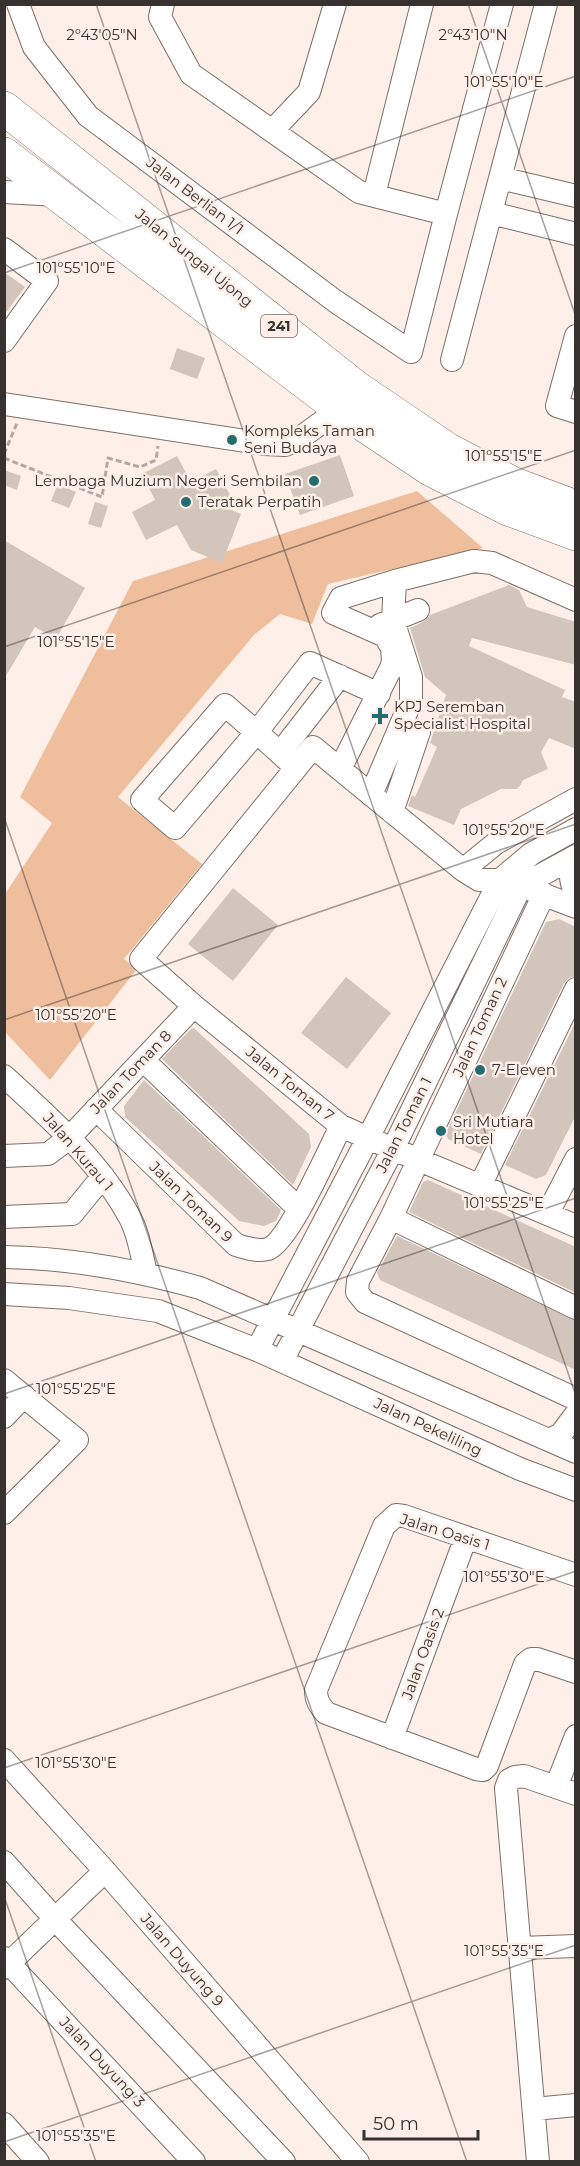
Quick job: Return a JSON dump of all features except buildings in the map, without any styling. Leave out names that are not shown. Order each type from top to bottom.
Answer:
[{"type":"highway","name":"Jalan Sungai Ujong","points":[[4,108],[357,388],[447,448],[514,484],[576,507]]},
{"type":"highway","name":"Jalan Sungai Ujong","points":[[7,175],[60,195],[340,409],[430,469],[508,509],[576,534]]},
{"type":"street","name":"Jalan Berlian 1/1","points":[[18,4],[34,48],[88,116],[335,302],[411,352],[446,214]]},
{"type":"street","points":[[163,4],[160,17],[190,74],[359,192],[446,214],[502,4]]},
{"type":"street","points":[[272,131],[309,92],[335,4]]},
{"type":"street","points":[[374,195],[422,4]]},
{"type":"street","points":[[452,360],[546,4]]},
{"type":"street","points":[[500,178],[576,196]]},
{"type":"street","points":[[491,213],[576,234]]},
{"type":"street","points":[[4,249],[47,281],[4,341]]},
{"type":"street","points":[[575,337],[557,406],[576,412]]},
{"type":"street","points":[[14,406],[265,444],[285,445],[296,441],[340,409]]},
{"type":"street","points":[[340,769],[393,661],[392,648],[385,636],[333,613],[341,598],[474,561],[492,563],[576,600]]},
{"type":"street","points":[[371,795],[411,700],[411,677],[393,620],[396,581]]},
{"type":"street","points":[[371,629],[418,610]]},
{"type":"street","points":[[288,761],[256,733],[225,705],[142,800],[175,828],[256,733],[310,663],[340,676],[383,684]]},
{"type":"street","points":[[383,684],[395,669],[404,670],[411,677]]},
{"type":"street","points":[[288,761],[340,676]]},
{"type":"street","points":[[392,812],[419,732]]},
{"type":"street","points":[[288,761],[313,747],[463,870],[479,880],[511,883],[576,907]]},
{"type":"street","name":"Jalan Toman 7","points":[[288,761],[141,959],[194,1006],[341,1126],[576,1226]]},
{"type":"street","points":[[463,870],[496,843],[576,799]]},
{"type":"street","name":"Jalan Toman 1","points":[[257,1350],[368,1138],[511,883],[531,854],[576,829]]},
{"type":"street","points":[[511,883],[575,856]]},
{"type":"street","points":[[575,856],[570,874],[576,893]]},
{"type":"street","name":"Jalan Toman 1","points":[[282,1361],[393,1149],[477,976],[511,883]]},
{"type":"street","name":"Jalan Toman 2","points":[[544,894],[391,1218],[358,1281],[357,1292],[365,1302],[576,1399]]},
{"type":"street","points":[[477,976],[500,985]]},
{"type":"street","points":[[480,1186],[576,989]]},
{"type":"street","name":"Jalan Toman 8","points":[[4,1156],[48,1154],[69,1138],[194,1006]]},
{"type":"street","points":[[143,1060],[299,1209]]},
{"type":"street","name":"Jalan Kurau 1","points":[[4,1076],[15,1095],[69,1138],[103,1176],[130,1217],[146,1273]]},
{"type":"street","name":"Jalan Toman 9","points":[[96,1109],[236,1245],[253,1250],[269,1249],[281,1240],[341,1126]]},
{"type":"street","points":[[548,1214],[576,1159]]},
{"type":"street","points":[[4,1217],[72,1214],[103,1176]]},
{"type":"street","points":[[391,1218],[576,1308]]},
{"type":"street","points":[[4,1257],[81,1262],[146,1273],[200,1288],[576,1452]]},
{"type":"street","name":"Jalan Pekeliling","points":[[4,1294],[69,1298],[158,1311],[257,1350],[519,1469],[576,1490]]},
{"type":"street","points":[[4,1380],[77,1440],[4,1513]]},
{"type":"street","points":[[4,1417],[24,1396]]},
{"type":"street","points":[[549,1440],[561,1434],[576,1414]]},
{"type":"street","name":"Jalan Oasis 1","points":[[392,1738],[326,1713],[319,1705],[315,1690],[384,1526],[390,1519],[396,1515],[404,1516],[576,1575]]},
{"type":"street","name":"Jalan Oasis 2","points":[[392,1738],[466,1537]]},
{"type":"street","points":[[392,1738],[483,1770],[487,1766],[525,1664],[531,1659],[537,1659],[576,1671]]},
{"type":"street","points":[[538,2162],[506,1788],[509,1780],[524,1776],[566,1791],[576,1737]]},
{"type":"street","name":"Jalan Duyung 9","points":[[4,1760],[105,1871],[358,2162]]},
{"type":"street","points":[[4,1862],[284,2162]]},
{"type":"street","points":[[6,1963],[105,1871]]},
{"type":"street","points":[[520,1948],[576,1946]]},
{"type":"street","name":"Jalan Duyung 3","points":[[6,1963],[194,2162]]},
{"type":"street","points":[[534,2109],[576,2105]]},
{"type":"street","points":[[4,2124],[38,2162]]},
{"type":"path","points":[[14,406],[4,456],[102,497],[108,458],[140,467],[156,460],[162,428]]},
{"type":"shaded area","points":[[417,491],[483,548],[328,584],[312,624],[280,614],[254,635],[118,797],[202,864],[124,959],[137,969],[50,1080],[5,1032],[5,894],[52,823],[20,797],[133,581]]},
{"type":"place","name":"Kompleks Taman Seni Budaya","points":[[232,440]]},
{"type":"place","name":"Lembaga Muzium Negeri Sembilan","points":[[314,481]]},
{"type":"place","name":"Teratak Perpatih","points":[[186,502]]},
{"type":"place","name":"KPJ Seremban Specialist Hospital","points":[[380,716]]},
{"type":"place","name":"7-Eleven","points":[[480,1070]]},
{"type":"place","name":"Sri Mutiara Hotel","points":[[441,1131]]}]
